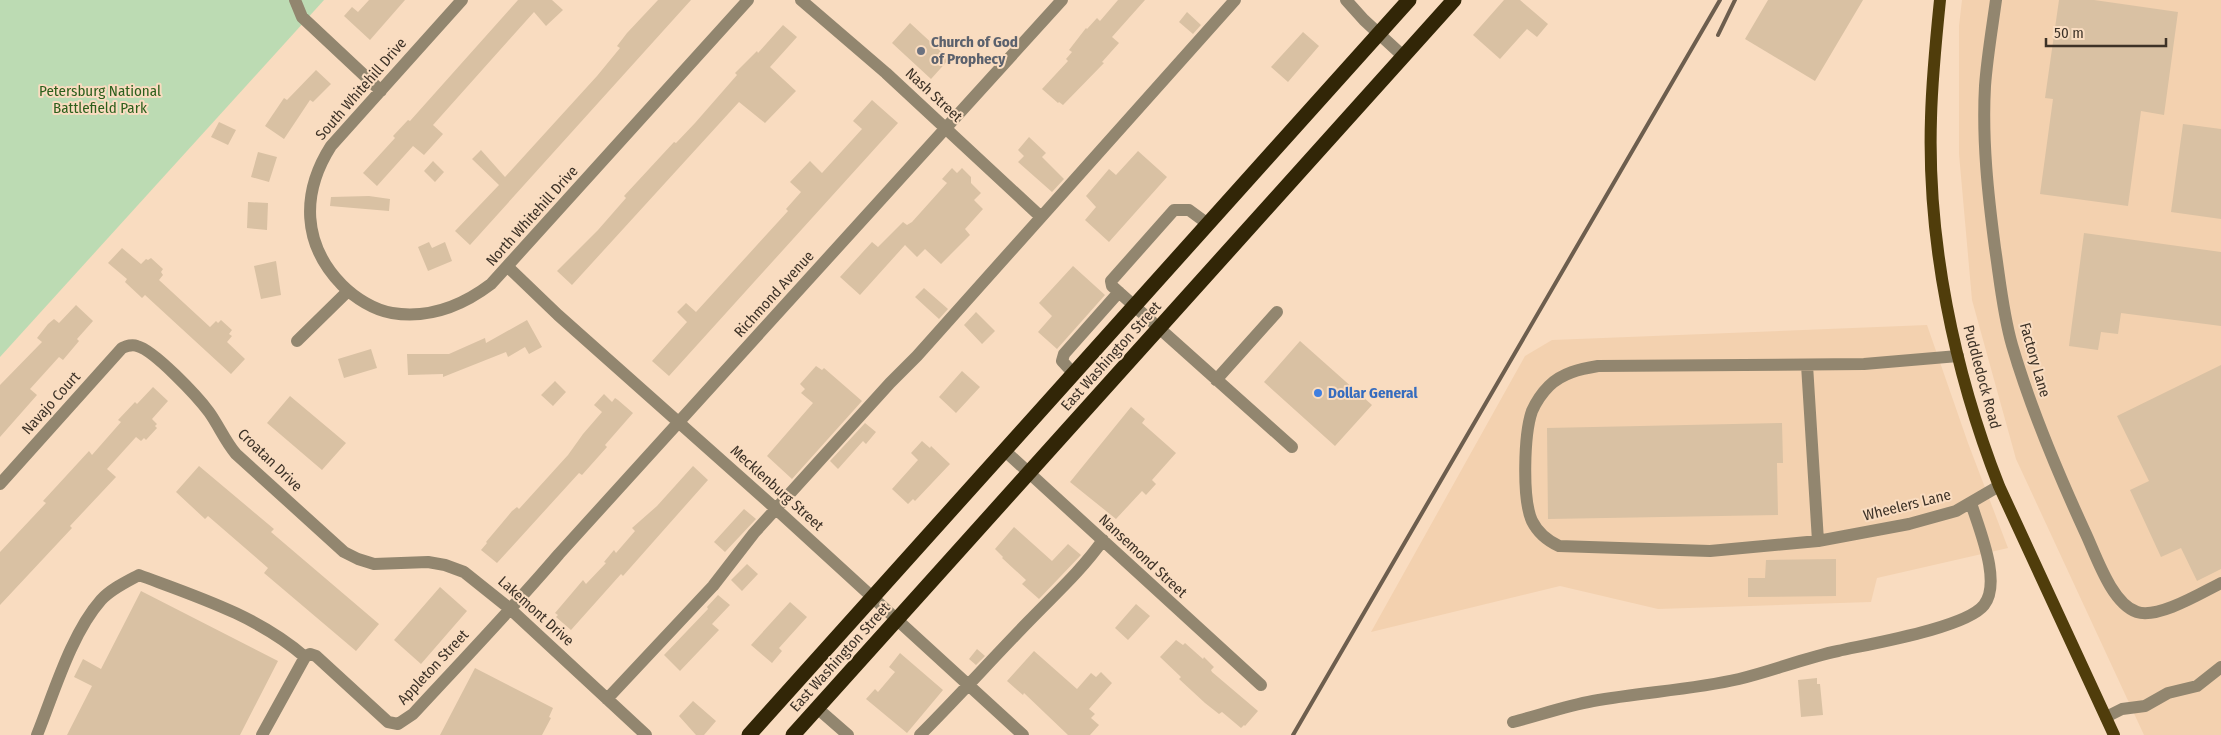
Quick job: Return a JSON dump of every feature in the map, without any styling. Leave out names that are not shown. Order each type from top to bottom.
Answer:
[{"type":"highway","name":"East Washington Street","points":[[749,735],[1409,0]]},
{"type":"highway","name":"East Washington Street","points":[[793,735],[1454,0]]},
{"type":"main road","name":"Puddledock Road","points":[[1940,0],[1931,119],[1932,172],[1937,234],[1946,298],[1958,356],[1984,447],[1999,486],[2114,735]]},
{"type":"street","points":[[295,0],[302,17],[381,90]]},
{"type":"street","name":"South Whitehill Drive","points":[[348,291],[334,277],[314,241],[310,219],[311,197],[320,163],[331,146],[462,0]]},
{"type":"street","name":"North Whitehill Drive","points":[[348,291],[365,303],[391,313],[435,312],[472,299],[508,267],[748,0]]},
{"type":"street","name":"Nash Street","points":[[801,0],[886,73],[1041,217]]},
{"type":"street","name":"Richmond Avenue","points":[[509,608],[527,592],[945,127],[1062,0]]},
{"type":"street","points":[[607,699],[713,586],[754,533],[1235,0]]},
{"type":"street","points":[[1346,0],[1403,56]]},
{"type":"street","name":"Factory Lane","points":[[1996,0],[1985,87],[1987,176],[2002,295],[2012,343],[2035,416],[2071,502],[2118,599],[2138,613],[2147,614],[2164,610],[2221,583]]},
{"type":"street","points":[[1208,224],[1189,210],[1174,210],[1111,281],[1112,286],[1292,447]]},
{"type":"street","name":"Mecklenburg Street","points":[[508,267],[558,315],[679,422],[968,687],[1023,735]]},
{"type":"street","points":[[297,341],[348,291]]},
{"type":"street","points":[[1073,374],[1062,361],[1064,354],[1119,292]]},
{"type":"street","points":[[1216,380],[1277,312]]},
{"type":"street","name":"Croatan Drive","points":[[107,365],[122,348],[130,345],[142,348],[195,394],[210,414],[225,442],[258,474],[344,552],[358,559],[380,564]]},
{"type":"street","name":"Wheelers Lane","points":[[1958,356],[1864,364],[1598,366],[1566,374],[1550,385],[1532,411],[1528,427],[1526,502],[1532,520],[1540,533],[1548,541],[1559,546],[1710,551],[1742,550],[1818,541],[1909,524],[1956,511],[1999,486]]},
{"type":"street","name":"Navajo Court","points":[[0,484],[107,365]]},
{"type":"street","points":[[1807,365],[1818,541]]},
{"type":"street","name":"Nansemond Street","points":[[1004,450],[1261,685]]},
{"type":"street","points":[[1513,722],[1594,701],[1697,687],[1740,679],[1830,653],[1911,634],[1976,613],[1990,596],[1992,582],[1972,503]]},
{"type":"street","points":[[920,735],[968,687],[1028,621],[1077,574],[1103,540]]},
{"type":"street","name":"Lakemont Drive","points":[[380,564],[407,561],[445,565],[472,577],[509,608],[646,735]]},
{"type":"street","points":[[37,735],[82,627],[102,599],[120,584],[139,575],[253,620],[285,639],[305,657],[262,735]]},
{"type":"street","name":"Appleton Street","points":[[305,657],[310,654],[316,656],[388,722],[398,724],[413,714],[509,608]]},
{"type":"street","points":[[2106,717],[2122,709],[2145,706],[2168,693],[2197,686],[2221,668]]},
{"type":"street","points":[[817,708],[848,735]]},
{"type":"shaded area","points":[[1962,0],[2221,0],[2221,735],[2144,735],[2016,459],[1972,300],[1959,154],[1959,26]]},
{"type":"shaded area","points":[[1927,325],[1968,443],[2008,548],[1877,578],[1871,602],[1658,609],[1560,586],[1371,632],[1525,356],[1552,340]]},
{"type":"green space","name":"Petersburg National Battlefield Park","points":[[0,0],[324,0],[0,357]]},
{"type":"building","points":[[369,0],[405,0],[370,40],[344,16],[352,7],[358,12]]},
{"type":"building","points":[[518,0],[552,0],[563,10],[546,26],[534,12],[433,125],[443,134],[424,155],[413,146],[377,186],[363,173],[395,138],[393,136],[408,120],[410,121]]},
{"type":"building","points":[[658,0],[691,0],[470,245],[455,231],[499,185],[472,159],[481,150],[505,177],[597,76],[620,48],[617,46],[627,33]]},
{"type":"building","points":[[1118,0],[1145,0],[1112,37],[1119,43],[1102,62],[1104,63],[1063,105],[1058,103],[1042,89],[1068,61],[1066,59],[1072,52],[1069,50],[1086,28],[1097,18],[1100,21]]},
{"type":"building","points":[[1504,0],[1520,0],[1548,24],[1537,37],[1527,29],[1500,59],[1473,35]]},
{"type":"building","points":[[1768,0],[1863,0],[1815,81],[1745,39]]},
{"type":"building","points":[[2059,0],[2094,0],[2178,12],[2164,115],[2141,111],[2128,206],[2040,194],[2053,99],[2045,98]]},
{"type":"building","points":[[1187,12],[1201,25],[1193,34],[1179,22]]},
{"type":"building","name":"Church of God of Prophecy","points":[[910,23],[949,59],[931,79],[892,43]]},
{"type":"building","points":[[783,25],[797,37],[770,67],[796,91],[765,123],[739,102],[572,285],[557,271],[598,230],[626,198],[624,196],[674,142],[676,143],[695,123],[737,75],[735,73],[757,51],[758,53]]},
{"type":"building","points":[[1303,32],[1319,46],[1288,82],[1271,67]]},
{"type":"building","points":[[316,70],[331,84],[313,102],[310,100],[284,139],[265,126],[284,98],[287,100]]},
{"type":"building","points":[[872,100],[898,123],[669,376],[652,361],[687,322],[677,312],[686,303],[696,312],[788,211],[786,209],[801,192],[790,182],[810,161],[822,173],[862,129],[853,121]]},
{"type":"building","points":[[219,122],[236,130],[228,145],[211,137]]},
{"type":"building","points":[[2183,124],[2221,129],[2221,219],[2171,212]]},
{"type":"building","points":[[1029,137],[1046,153],[1042,157],[1064,179],[1052,192],[1018,162],[1024,156],[1018,150]]},
{"type":"building","points":[[1138,151],[1167,177],[1109,242],[1085,220],[1096,207],[1086,196],[1109,169],[1116,175]]},
{"type":"building","points":[[258,152],[277,157],[269,182],[251,177]]},
{"type":"building","points":[[433,161],[444,172],[435,182],[424,171]]},
{"type":"building","points":[[952,168],[957,173],[962,168],[971,177],[971,183],[981,193],[974,200],[983,209],[965,229],[970,235],[941,264],[925,249],[917,257],[905,245],[860,295],[840,277],[872,242],[878,247],[903,222],[907,225],[912,222],[947,183],[942,179]]},
{"type":"building","points":[[369,196],[390,199],[389,211],[330,206],[331,197]]},
{"type":"building","points":[[248,202],[268,203],[267,230],[247,228]]},
{"type":"building","points":[[2084,233],[2221,252],[2221,326],[2121,313],[2118,334],[2101,332],[2098,350],[2069,346]]},
{"type":"building","points":[[429,242],[432,248],[445,242],[452,261],[428,271],[418,247]]},
{"type":"building","points":[[122,248],[141,264],[146,259],[151,258],[163,269],[161,272],[163,275],[159,280],[210,327],[216,321],[218,323],[221,320],[232,330],[229,334],[232,336],[227,342],[245,359],[231,374],[145,295],[142,298],[125,282],[127,279],[108,263]]},
{"type":"building","points":[[276,261],[281,295],[261,299],[254,266]]},
{"type":"building","points":[[1073,266],[1105,295],[1057,349],[1038,332],[1052,316],[1039,303]]},
{"type":"building","points":[[924,288],[948,309],[939,319],[915,297]]},
{"type":"building","points":[[76,305],[93,321],[77,339],[79,341],[63,360],[59,357],[30,389],[37,395],[0,437],[0,385],[42,342],[37,338],[48,324],[54,319],[59,323]]},
{"type":"building","points":[[976,312],[995,331],[982,344],[964,325]]},
{"type":"building","points":[[527,320],[542,347],[529,354],[525,347],[508,357],[506,352],[443,377],[443,374],[408,375],[407,354],[449,354],[485,338],[486,343]]},
{"type":"building","name":"Dollar General","points":[[1300,341],[1372,405],[1335,446],[1264,382]]},
{"type":"building","points":[[371,349],[377,368],[344,378],[338,359]]},
{"type":"building","points":[[2221,365],[2221,569],[2197,581],[2181,548],[2161,557],[2130,490],[2149,481],[2117,416]]},
{"type":"building","points":[[816,366],[822,370],[824,368],[862,401],[792,479],[767,456],[813,403],[801,393],[805,389],[800,384]]},
{"type":"building","points":[[962,371],[980,387],[956,413],[939,397]]},
{"type":"building","points":[[555,381],[566,392],[553,406],[541,395]]},
{"type":"building","points":[[153,387],[168,401],[152,419],[157,424],[155,426],[157,428],[146,440],[144,438],[141,441],[136,437],[107,469],[116,477],[70,526],[72,528],[0,605],[0,552],[46,503],[43,501],[89,451],[92,455],[121,422],[118,420]]},
{"type":"building","points":[[604,394],[612,402],[615,398],[633,413],[605,445],[607,447],[582,475],[579,473],[497,563],[481,550],[486,542],[512,511],[517,507],[519,509],[568,455],[602,412],[594,405]]},
{"type":"building","points":[[290,396],[346,443],[322,470],[267,423]]},
{"type":"building","points":[[1131,407],[1145,419],[1142,423],[1176,453],[1152,480],[1156,484],[1146,495],[1142,491],[1116,519],[1070,482]]},
{"type":"building","points":[[865,423],[876,432],[866,444],[863,441],[838,469],[830,461]]},
{"type":"building","points":[[1782,423],[1783,463],[1777,463],[1778,515],[1548,519],[1547,428]]},
{"type":"building","points":[[922,441],[930,448],[931,446],[950,464],[915,501],[913,499],[908,504],[892,489],[918,460],[911,453]]},
{"type":"building","points":[[199,466],[274,529],[271,532],[379,624],[356,651],[264,573],[268,568],[208,516],[205,519],[176,492]]},
{"type":"building","points":[[693,466],[708,480],[623,576],[621,574],[571,630],[556,617],[558,615],[555,613],[583,580],[586,584],[606,563],[604,562],[614,550],[616,553],[635,531],[632,528],[657,506]]},
{"type":"building","points":[[744,509],[756,519],[725,552],[714,542]]},
{"type":"building","points":[[1014,527],[1052,561],[1068,544],[1081,555],[1039,599],[1022,584],[1026,580],[995,549]]},
{"type":"building","points":[[1836,559],[1836,596],[1748,597],[1748,578],[1765,578],[1766,560]]},
{"type":"building","points":[[747,564],[758,574],[742,591],[731,580]]},
{"type":"building","points":[[440,587],[467,611],[421,664],[394,640]]},
{"type":"building","points":[[141,591],[278,661],[240,735],[67,735],[92,686],[74,677],[83,659],[101,669]]},
{"type":"building","points":[[718,595],[730,605],[712,624],[719,630],[680,671],[664,655],[708,609],[707,607]]},
{"type":"building","points":[[790,602],[807,617],[779,648],[782,651],[772,663],[751,645]]},
{"type":"building","points":[[1136,604],[1150,616],[1128,640],[1115,628]]},
{"type":"building","points":[[1176,640],[1183,645],[1185,643],[1203,659],[1204,657],[1214,667],[1211,670],[1212,672],[1258,711],[1245,726],[1241,728],[1222,712],[1219,714],[1205,703],[1179,679],[1181,677],[1160,657]]},
{"type":"building","points":[[977,649],[985,656],[976,665],[969,659]]},
{"type":"building","points":[[1034,651],[1077,689],[1091,673],[1096,677],[1101,672],[1112,683],[1089,709],[1095,714],[1091,718],[1099,725],[1090,735],[1068,735],[1024,693],[1023,695],[1007,681]]},
{"type":"building","points":[[900,653],[943,690],[907,733],[866,699],[875,689],[878,692],[895,672],[889,667]]},
{"type":"building","points":[[475,668],[553,708],[549,717],[551,718],[542,735],[440,735]]},
{"type":"building","points":[[1817,678],[1817,684],[1820,684],[1823,715],[1801,717],[1798,680]]},
{"type":"building","points":[[693,701],[716,721],[704,735],[696,735],[679,716]]},
{"type":"railway","points":[[1293,735],[1720,0]]},
{"type":"railway","points":[[1718,35],[1735,0]]},
{"type":"place","name":"Church of God of Prophecy","points":[[921,51]]},
{"type":"place","name":"Dollar General","points":[[1318,393]]}]
